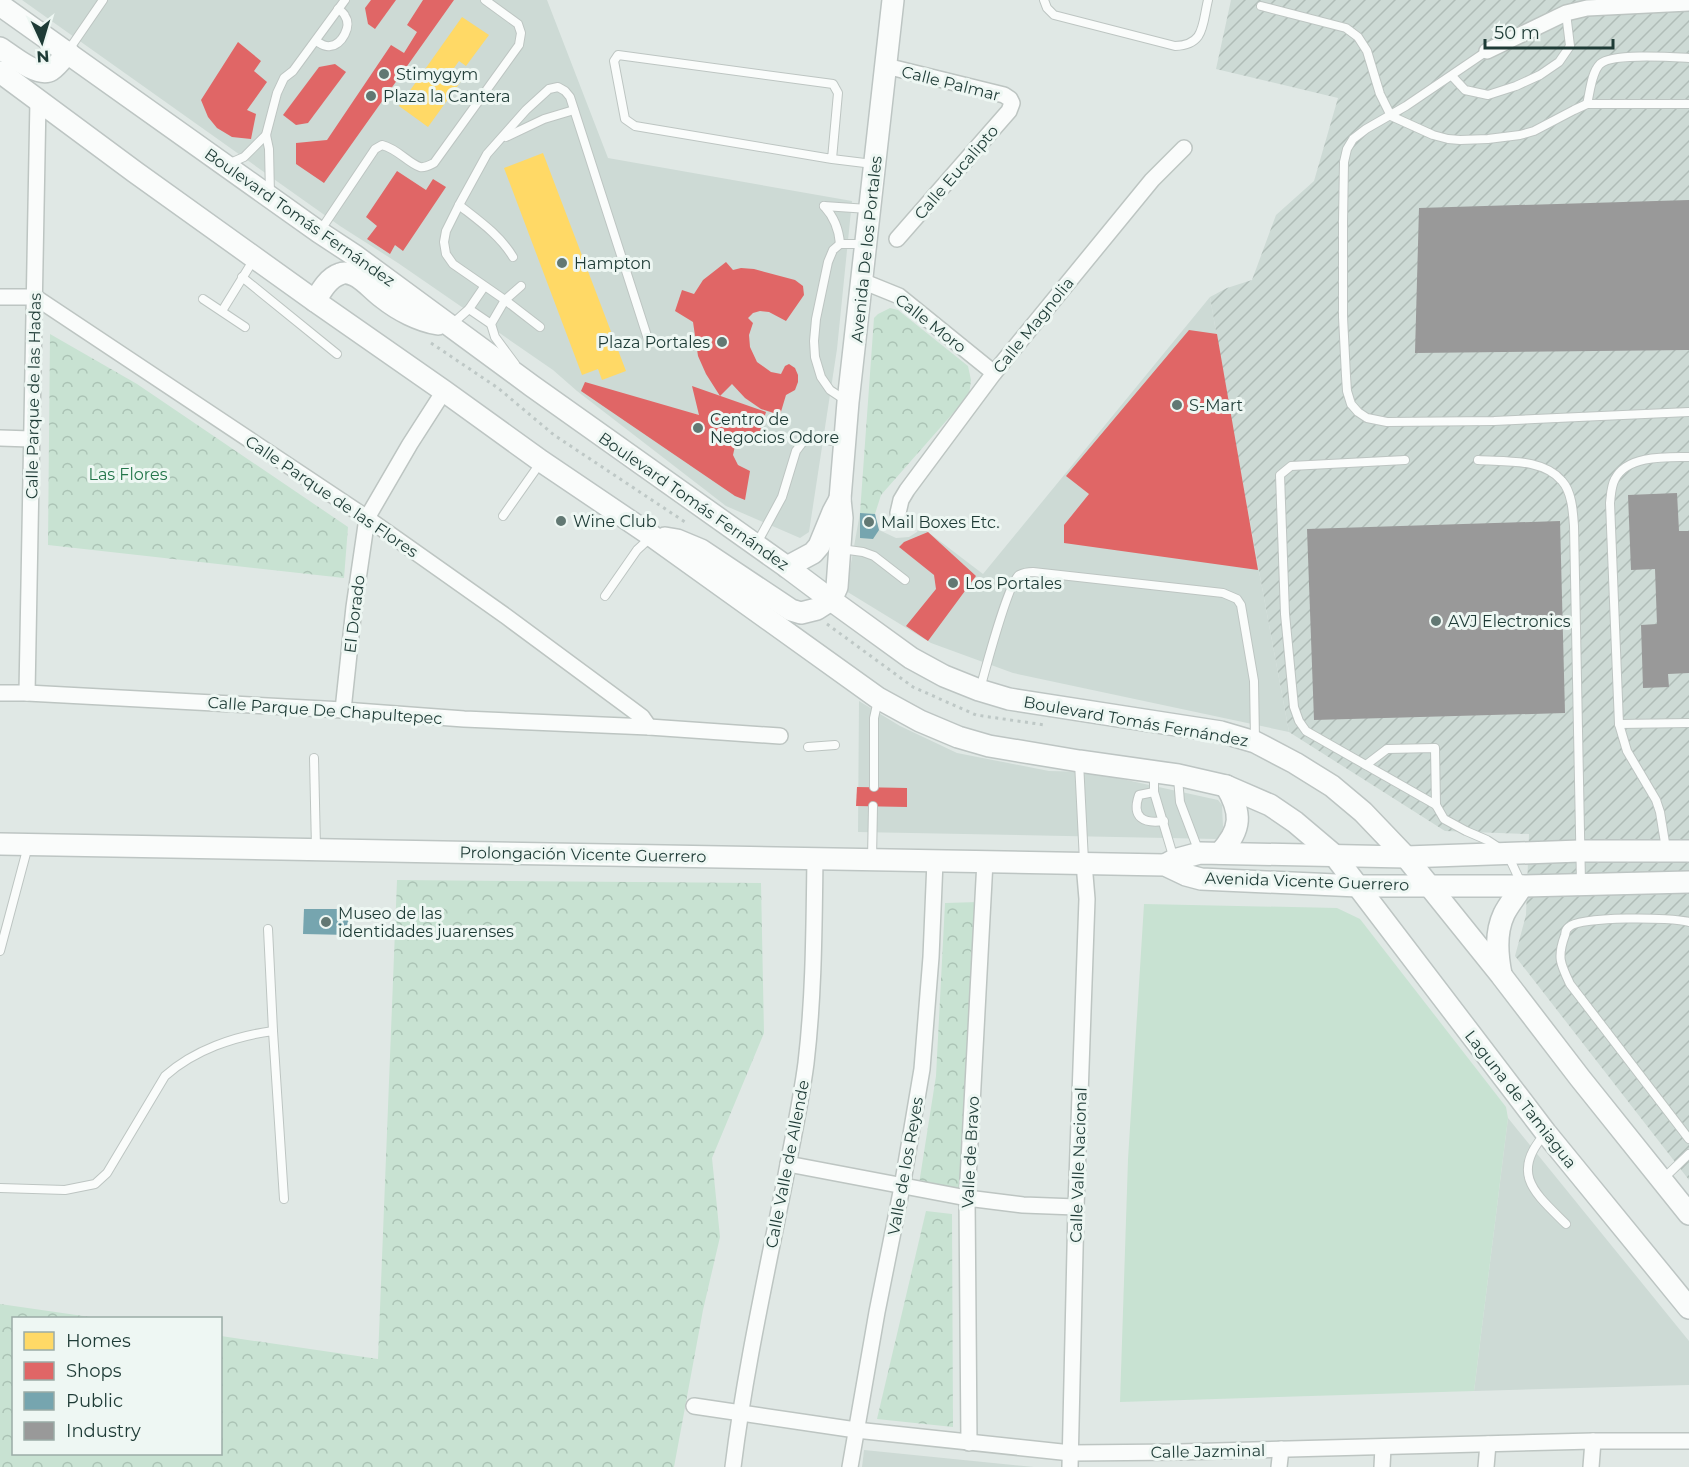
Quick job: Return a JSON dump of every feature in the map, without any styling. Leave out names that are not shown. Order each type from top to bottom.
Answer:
[{"type":"main road","name":"Avenida De los Portales","points":[[831,600],[837,587],[841,549],[840,499],[848,402],[893,0]]},
{"type":"main road","name":"Boulevard Tomás Fernández","points":[[0,5],[354,255],[532,386],[910,657],[944,676],[1010,699],[1221,732],[1255,742],[1332,786],[1363,812],[1406,856],[1430,885]]},
{"type":"main road","points":[[0,48],[30,68],[43,72],[53,68],[68,52]]},
{"type":"main road","points":[[0,72],[315,301],[541,461],[652,536],[878,698],[920,721],[958,737],[989,746],[1079,761],[1154,781],[1178,775],[1226,786],[1270,805],[1295,822],[1334,855],[1358,886]]},
{"type":"main road","points":[[315,301],[334,277],[346,272],[363,280],[384,299],[415,317],[430,323],[450,326]]},
{"type":"main road","name":"Avenida De los Portales","points":[[787,567],[813,553],[819,546],[840,499]]},
{"type":"main road","points":[[652,536],[676,540],[701,550],[790,610],[801,613],[809,612],[831,600]]},
{"type":"main road","points":[[1210,854],[1229,843],[1236,832],[1238,822],[1235,804],[1226,786]]},
{"type":"main road","name":"Prolongación Vicente Guerrero","points":[[0,844],[935,861],[1170,863]]},
{"type":"main road","name":"Avenida Vicente Guerrero","points":[[1170,863],[1210,854],[1406,856],[1580,850],[1689,851]]},
{"type":"main road","name":"Avenida Vicente Guerrero","points":[[1170,863],[1186,875],[1201,879],[1358,886],[1522,886],[1689,882]]},
{"type":"main road","points":[[1430,885],[1689,1214]]},
{"type":"main road","name":"Laguna de Tamiagua","points":[[1358,886],[1546,1133],[1689,1308]]},
{"type":"main road","points":[[1502,975],[1497,954],[1497,935],[1504,914],[1522,886]]},
{"type":"street","points":[[1487,51],[1586,4],[1629,7],[1689,3]]},
{"type":"street","name":"Calle Palmar","points":[[886,66],[1004,95],[1012,103]]},
{"type":"street","name":"Calle Parque de las Hadas","points":[[27,693],[38,100]]},
{"type":"street","name":"Calle Eucalipto","points":[[897,239],[1009,111],[1012,103]]},
{"type":"street","name":"Calle Magnolia","points":[[898,513],[901,500],[907,490],[994,373],[1152,180],[1184,148]]},
{"type":"street","name":"Calle Moro","points":[[862,281],[899,296],[994,373]]},
{"type":"street","points":[[0,297],[35,297]]},
{"type":"street","name":"Calle Parque de las Flores","points":[[35,297],[367,519],[507,617],[642,717],[649,727]]},
{"type":"street","points":[[367,519],[410,444],[444,391]]},
{"type":"street","points":[[0,438],[31,439]]},
{"type":"street","name":"El Dorado","points":[[342,710],[367,519]]},
{"type":"street","name":"Calle Parque De Chapultepec","points":[[0,693],[342,710],[464,720],[649,727],[780,736]]},
{"type":"street","name":"Calle Valle de Allende","points":[[733,1467],[740,1413],[801,1095],[810,1023],[815,858]]},
{"type":"street","name":"Valle de los Reyes","points":[[850,1467],[922,1069],[931,957],[935,861]]},
{"type":"street","name":"Valle de Bravo","points":[[969,1443],[967,1198],[985,861]]},
{"type":"street","name":"Calle Valle Nacional","points":[[1071,1460],[1076,1207],[1087,899],[1084,863]]},
{"type":"street","points":[[788,1164],[967,1198],[1023,1205],[1076,1207]]},
{"type":"street","name":"Calle Jazminal","points":[[694,1406],[856,1430],[969,1443],[1071,1460],[1179,1460],[1281,1449],[1593,1441],[1689,1441]]},
{"type":"street","points":[[1591,1467],[1593,1441]]},
{"type":"street","points":[[1486,1467],[1488,1444]]},
{"type":"street","points":[[1382,1467],[1383,1447]]},
{"type":"street","points":[[1280,1467],[1281,1449]]},
{"type":"lane","points":[[68,52],[102,0]]},
{"type":"lane","points":[[270,196],[269,149],[266,135],[277,93],[284,78],[294,72],[345,0]]},
{"type":"lane","points":[[319,232],[375,150],[382,145],[390,147],[420,167],[427,167],[434,163],[519,45],[521,33],[518,24],[485,0]]},
{"type":"lane","points":[[1044,0],[1047,8],[1054,15],[1175,46],[1187,45],[1195,41],[1208,0]]},
{"type":"lane","points":[[1260,6],[1346,28],[1358,37],[1367,51],[1380,94],[1391,116],[1433,135],[1448,139],[1488,139],[1520,135],[1534,131],[1587,105],[1689,104]]},
{"type":"lane","points":[[316,41],[326,46],[334,45],[346,32],[348,24],[346,17],[338,9]]},
{"type":"lane","points":[[1452,76],[1465,90],[1488,95],[1540,75],[1559,62],[1569,46],[1566,14]]},
{"type":"lane","points":[[1487,51],[1391,116],[1366,129],[1353,139],[1347,149],[1344,162],[1343,317],[1347,391],[1351,404],[1367,418],[1387,422],[1494,421],[1689,412]]},
{"type":"lane","points":[[832,159],[838,93],[833,84],[618,55],[614,61],[625,119],[635,126],[832,159],[875,164]]},
{"type":"lane","points":[[1587,105],[1597,69],[1606,61],[1633,58],[1689,58]]},
{"type":"lane","points":[[540,327],[453,264],[446,254],[444,242],[446,231],[487,154],[526,110],[549,89],[558,87],[570,97],[648,339]]},
{"type":"lane","points":[[502,138],[544,119],[574,110]]},
{"type":"lane","points":[[226,164],[244,157],[266,135]]},
{"type":"lane","points":[[459,205],[495,235],[513,257]]},
{"type":"lane","points":[[840,244],[839,231],[833,216],[824,206],[870,209]]},
{"type":"lane","points":[[848,402],[830,390],[821,376],[815,357],[816,319],[828,262],[833,250],[840,244],[866,244]]},
{"type":"lane","points":[[222,311],[255,258]]},
{"type":"lane","points":[[242,277],[337,354]]},
{"type":"lane","points":[[491,324],[505,300],[521,286]]},
{"type":"lane","points":[[450,326],[469,309],[484,287]]},
{"type":"lane","points":[[203,299],[245,327]]},
{"type":"lane","points":[[469,309],[491,324],[498,342],[532,386]]},
{"type":"lane","points":[[756,545],[782,496],[796,451],[802,443],[809,439],[820,439],[846,443]]},
{"type":"lane","points":[[1666,851],[1656,800],[1627,751],[1619,724],[1610,522],[1612,488],[1615,478],[1621,471],[1633,463],[1664,457],[1689,457]]},
{"type":"lane","points":[[1405,460],[1291,466],[1280,475],[1286,614],[1294,707],[1306,731],[1436,805]]},
{"type":"lane","points":[[1478,460],[1522,462],[1540,466],[1552,472],[1563,482],[1570,497],[1574,526],[1581,884]]},
{"type":"lane","points":[[503,516],[541,461]]},
{"type":"lane","points":[[605,596],[637,550],[652,536]]},
{"type":"lane","points":[[841,549],[874,556],[905,580]]},
{"type":"lane","points":[[979,690],[1006,601],[1019,575],[1033,572],[1223,593],[1237,599],[1241,605],[1254,681],[1255,742]]},
{"type":"lane","points":[[874,788],[874,718],[878,698]]},
{"type":"lane","points":[[1619,724],[1689,723]]},
{"type":"lane","points":[[808,747],[835,745]]},
{"type":"lane","points":[[1366,765],[1387,749],[1435,748],[1436,805],[1444,819],[1487,840],[1507,853],[1522,886]]},
{"type":"lane","points":[[314,758],[316,849]]},
{"type":"lane","points":[[1079,761],[1084,863]]},
{"type":"lane","points":[[1178,775],[1180,802],[1210,854]]},
{"type":"lane","points":[[1164,821],[1150,823],[1143,820],[1138,813],[1136,804],[1139,795],[1154,781],[1164,821],[1170,863]]},
{"type":"lane","points":[[872,859],[873,806]]},
{"type":"lane","points":[[0,951],[28,844]]},
{"type":"lane","points":[[1689,922],[1662,918],[1579,922],[1570,925],[1566,930],[1560,956],[1563,970],[1570,984],[1689,1139]]},
{"type":"lane","points":[[268,929],[284,1199]]},
{"type":"lane","points":[[0,1188],[65,1190],[95,1184],[107,1173],[165,1076],[176,1066],[188,1058],[233,1040],[273,1031]]},
{"type":"lane","points":[[1546,1133],[1529,1156],[1528,1176],[1533,1189],[1566,1224]]},
{"type":"lane","points":[[1662,1180],[1689,1154]]},
{"type":"shaded area","points":[[22,0],[547,0],[608,158],[852,201],[837,349],[809,532],[800,538],[726,506],[553,370],[398,263],[340,226]]},
{"type":"shaded area","points":[[1231,0],[1689,0],[1689,1180],[1515,956],[1526,915],[1529,834],[1445,831],[1289,732],[1210,297],[1227,288],[1252,280],[1276,215],[1314,181],[1338,98],[1216,69]]},
{"type":"shaded area","points":[[1210,297],[1289,732],[1013,673],[931,643],[846,591],[860,513],[875,514],[879,530],[896,538],[909,537],[917,532],[920,526],[983,574]]},
{"type":"shaded area","points":[[859,701],[900,726],[957,753],[1049,771],[1090,772],[1218,800],[1222,805],[1223,827],[1220,836],[1217,839],[858,832]]},
{"type":"shaded area","points":[[1508,1118],[1689,1341],[1689,1385],[1474,1391]]},
{"type":"shaded area","points":[[864,1450],[1034,1467],[862,1467]]},
{"type":"green space","points":[[890,308],[898,310],[968,366],[971,380],[969,395],[881,495],[875,514],[860,513],[874,318]]},
{"type":"green space","name":"Las Flores","points":[[50,334],[137,384],[348,527],[344,578],[48,545]]},
{"type":"green space","points":[[397,880],[761,883],[764,1033],[712,1158],[720,1237],[703,1310],[674,1467],[0,1467],[0,1304],[90,1317],[12,1317],[12,1455],[222,1455],[222,1336],[378,1359]]},
{"type":"green space","points":[[978,902],[964,1189],[919,1184],[936,1076],[945,903]]},
{"type":"green space","points":[[1144,904],[1337,908],[1360,919],[1506,1107],[1508,1118],[1474,1391],[1120,1402],[1128,1159]]},
{"type":"green space","points":[[926,1211],[952,1214],[953,1427],[877,1419]]},
{"type":"building: Homes","points":[[462,17],[489,35],[466,66],[459,61],[454,68],[464,77],[428,127],[399,106]]},
{"type":"building: Homes","name":"Hampton","points":[[543,153],[626,371],[602,380],[598,369],[582,375],[504,168]]},
{"type":"building: Shops","points":[[371,0],[396,0],[375,29],[368,24],[365,8]]},
{"type":"building: Shops","name":"Plaza la Cantera","points":[[423,0],[454,0],[324,183],[296,164],[296,143],[327,140],[391,45],[404,53],[417,32],[407,25]]},
{"type":"building: Shops","points":[[238,42],[261,61],[254,71],[267,82],[247,110],[256,114],[251,139],[232,137],[217,128],[208,117],[201,100]]},
{"type":"building: Shops","points":[[335,64],[346,72],[308,123],[296,125],[283,115],[319,67]]},
{"type":"building: Shops","points":[[397,171],[426,190],[433,179],[446,187],[403,251],[395,245],[390,254],[367,239],[377,226],[366,217]]},
{"type":"building: Shops","name":"Plaza Portales","points":[[726,262],[733,270],[754,269],[795,280],[803,286],[804,295],[786,321],[769,312],[760,311],[748,318],[753,323],[749,335],[750,347],[757,362],[771,372],[781,374],[785,366],[789,364],[795,368],[798,375],[795,390],[786,395],[780,415],[761,409],[745,398],[732,384],[720,396],[698,356],[693,322],[675,311],[682,290],[694,294],[703,280]]},
{"type":"building: Shops","name":"S-Mart","points":[[1189,330],[1217,334],[1258,570],[1064,543],[1064,525],[1089,494],[1066,476]]},
{"type":"building: Shops","name":"Centro de Negocios Odore","points":[[585,382],[699,415],[692,386],[766,412],[756,444],[743,441],[735,446],[733,455],[738,465],[750,471],[745,500],[735,496],[581,391]]},
{"type":"building: Shops","name":"Los Portales","points":[[928,532],[976,576],[928,641],[906,626],[936,589],[934,575],[899,547],[904,542]]},
{"type":"building: Shops","points":[[857,787],[907,788],[907,807],[856,806]]},
{"type":"building: Public","name":"Mail Boxes Etc.","points":[[860,513],[875,514],[879,530],[873,539],[860,538]]},
{"type":"building: Public","name":"Museo de las identidades juarenses","points":[[304,909],[349,909],[349,935],[303,934]]},
{"type":"building: Industry","points":[[1689,200],[1689,350],[1415,353],[1419,208]]},
{"type":"building: Industry","points":[[1677,493],[1679,531],[1689,531],[1689,673],[1668,674],[1669,687],[1643,688],[1641,625],[1657,624],[1655,569],[1631,570],[1628,495]]},
{"type":"building: Industry","name":"AVJ Electronics","points":[[1560,521],[1565,713],[1314,720],[1307,529]]},
{"type":"place","name":"Stimygym","points":[[384,74]]},
{"type":"place","name":"Plaza la Cantera","points":[[371,96]]},
{"type":"place","name":"Hampton","points":[[562,263]]},
{"type":"place","name":"Plaza Portales","points":[[722,342]]},
{"type":"place","name":"S-Mart","points":[[1177,405]]},
{"type":"place","name":"Centro de Negocios Odore","points":[[698,428]]},
{"type":"place","name":"Wine Club","points":[[561,521]]},
{"type":"place","name":"Mail Boxes Etc.","points":[[869,522]]},
{"type":"place","name":"Los Portales","points":[[953,583]]},
{"type":"place","name":"AVJ Electronics","points":[[1436,621]]},
{"type":"place","name":"Museo de las identidades juarenses","points":[[326,922]]}]
